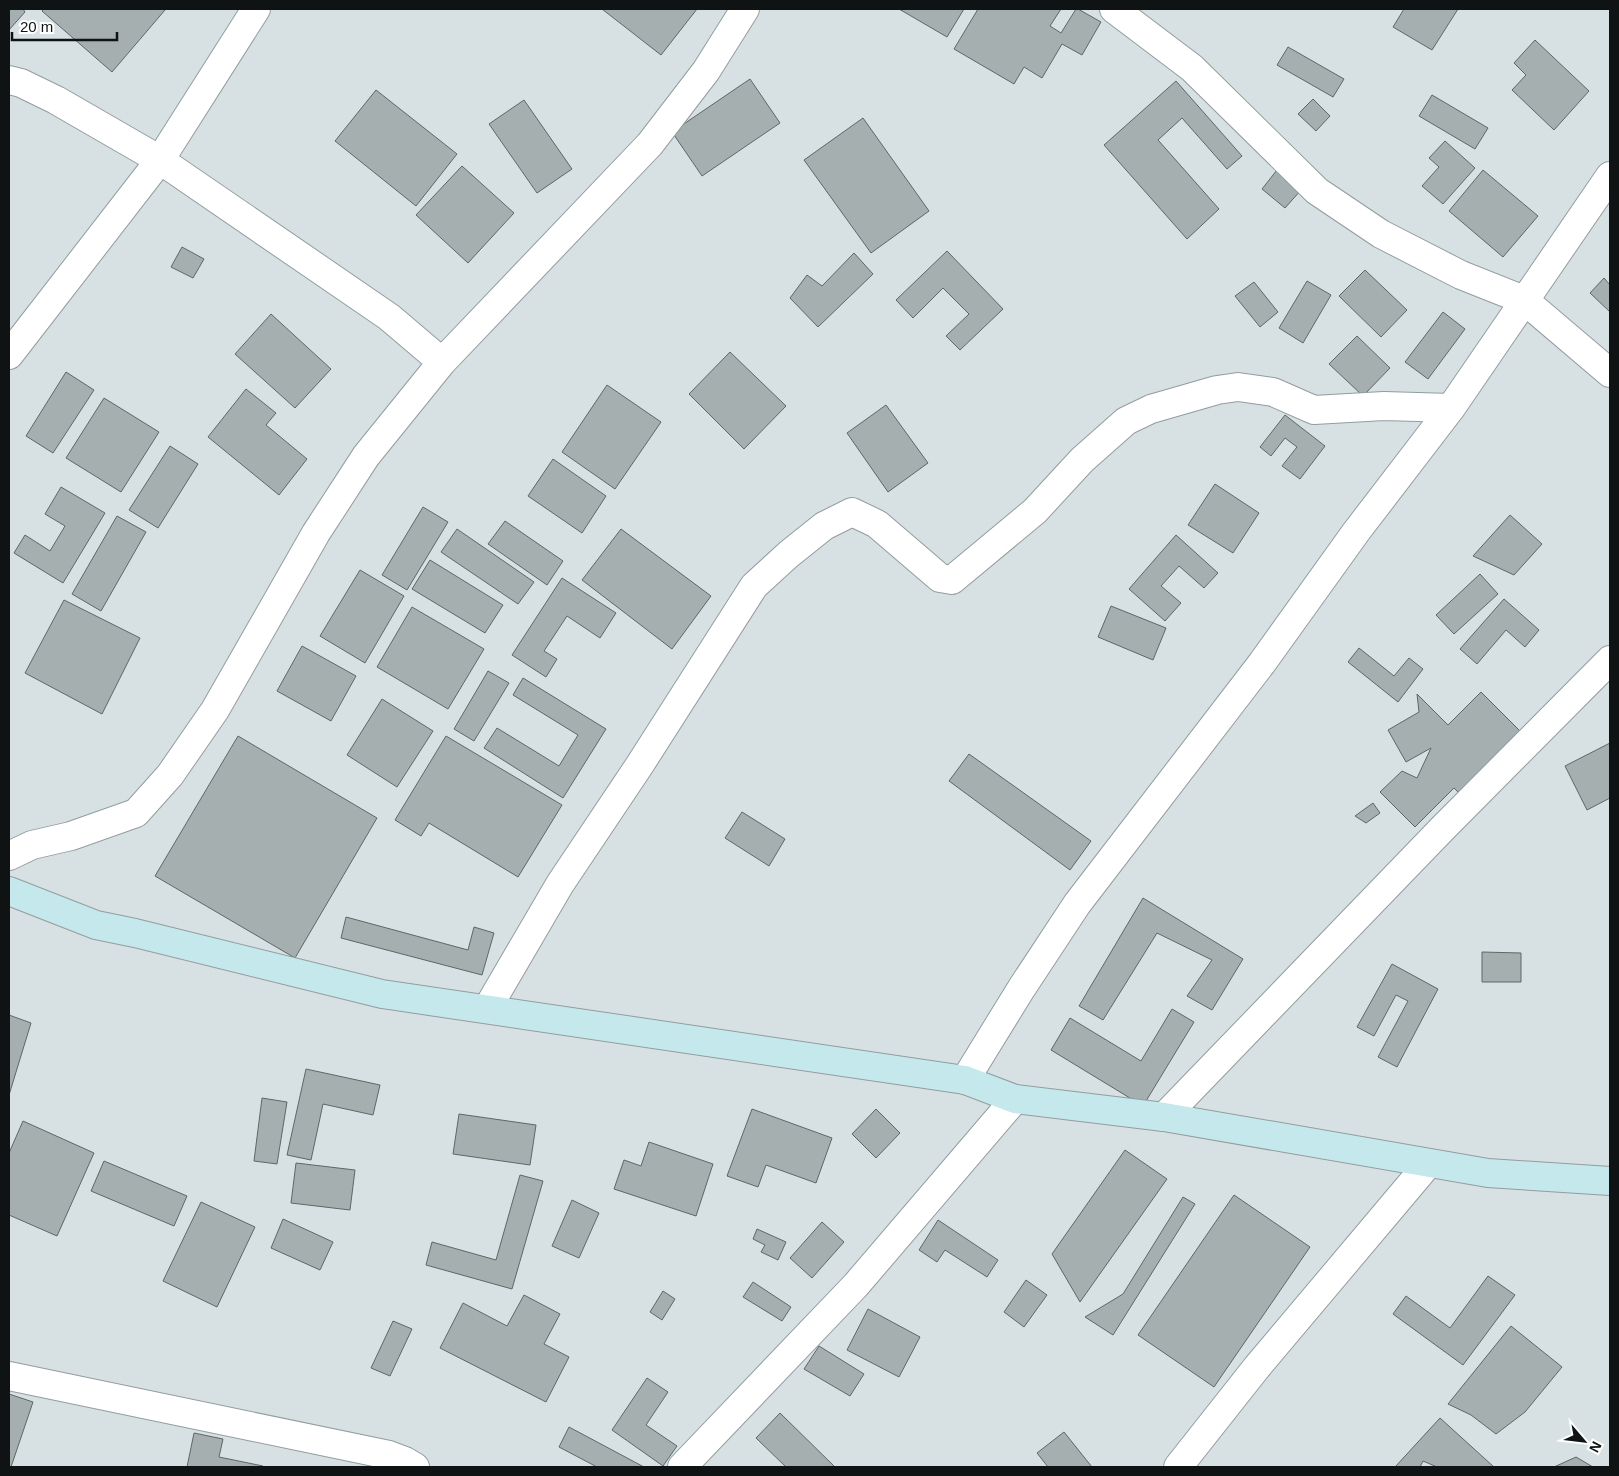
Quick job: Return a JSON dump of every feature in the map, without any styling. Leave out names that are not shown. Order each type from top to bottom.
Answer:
[{"type":"street","points":[[9,355],[160,160],[256,9]]},
{"type":"street","points":[[9,856],[32,845],[71,836],[136,813],[170,775],[215,710],[316,533],[366,456],[442,362],[650,144],[706,72],[745,9]]},
{"type":"street","points":[[1114,9],[1192,68],[1317,191],[1381,234],[1461,275],[1524,300],[1610,373]]},
{"type":"street","points":[[9,80],[21,83],[56,100],[160,160],[389,317],[442,362]]},
{"type":"street","points":[[965,1080],[1021,989],[1077,904],[1262,663],[1356,532],[1451,408],[1610,176]]},
{"type":"street","points":[[487,1010],[560,884],[639,766],[754,586],[788,554],[824,526],[852,512],[877,524],[940,578],[952,580],[1035,511],[1082,460],[1126,421],[1151,409],[1216,390],[1238,387],[1273,392],[1314,410],[1384,406],[1451,408]]},
{"type":"street","points":[[1164,1117],[1443,828],[1610,660]]},
{"type":"street","points":[[9,891],[96,925],[382,994],[965,1080],[1015,1099],[1164,1117],[1428,1164],[1488,1173],[1610,1181]]},
{"type":"street","points":[[682,1467],[856,1286],[1015,1099]]},
{"type":"street","points":[[1178,1467],[1257,1367],[1428,1164]]},
{"type":"street","points":[[9,1376],[389,1455],[415,1467]]},
{"type":"building","points":[[9,9],[23,9],[25,12],[9,30]]},
{"type":"building","points":[[44,9],[165,10],[112,72],[42,11]]},
{"type":"building","points":[[602,9],[697,9],[661,55]]},
{"type":"building","points":[[899,9],[964,9],[947,37]]},
{"type":"building","points":[[978,9],[1061,9],[1050,26],[1061,33],[1076,9],[1101,22],[1082,55],[1062,44],[1042,78],[1024,67],[1014,84],[954,49]]},
{"type":"building","points":[[1404,9],[1458,9],[1432,50],[1393,27]]},
{"type":"building","points":[[1535,40],[1589,91],[1554,130],[1512,90],[1526,75],[1514,63]]},
{"type":"building","points":[[1288,47],[1344,79],[1333,97],[1277,65]]},
{"type":"building","points":[[750,79],[780,123],[702,176],[672,132]]},
{"type":"building","points":[[1176,81],[1242,156],[1227,169],[1182,118],[1158,140],[1219,209],[1187,239],[1104,145]]},
{"type":"building","points":[[376,90],[457,154],[416,206],[335,141]]},
{"type":"building","points":[[1432,95],[1488,128],[1475,149],[1419,116]]},
{"type":"building","points":[[1313,99],[1330,116],[1316,131],[1298,114]]},
{"type":"building","points":[[524,100],[572,169],[537,193],[489,124]]},
{"type":"building","points":[[863,118],[929,211],[871,253],[804,160]]},
{"type":"building","points":[[1445,141],[1475,168],[1443,204],[1422,186],[1439,167],[1429,158]]},
{"type":"building","points":[[462,166],[514,213],[468,263],[416,215]]},
{"type":"building","points":[[1277,170],[1301,190],[1285,208],[1262,189]]},
{"type":"building","points":[[1483,170],[1538,216],[1503,257],[1449,211]]},
{"type":"building","points":[[182,247],[204,259],[193,278],[171,267]]},
{"type":"building","points":[[947,251],[1003,309],[960,350],[946,336],[969,314],[943,288],[913,318],[896,300]]},
{"type":"building","points":[[854,253],[873,274],[818,327],[790,298],[807,275],[822,286]]},
{"type":"building","points":[[1365,270],[1407,310],[1381,337],[1339,296]]},
{"type":"building","points":[[1604,278],[1610,285],[1610,312],[1590,293]]},
{"type":"building","points":[[1307,281],[1331,295],[1303,343],[1279,328]]},
{"type":"building","points":[[1254,282],[1278,312],[1260,327],[1235,296]]},
{"type":"building","points":[[1443,312],[1465,329],[1428,379],[1405,362]]},
{"type":"building","points":[[271,314],[331,369],[295,408],[235,354]]},
{"type":"building","points":[[1357,336],[1390,368],[1363,396],[1329,364]]},
{"type":"building","points":[[730,352],[786,406],[744,449],[689,394]]},
{"type":"building","points":[[66,372],[94,390],[53,453],[26,436]]},
{"type":"building","points":[[607,385],[661,422],[615,489],[562,452]]},
{"type":"building","points":[[246,389],[276,413],[266,425],[307,459],[279,495],[208,437]]},
{"type":"building","points":[[104,398],[159,432],[121,492],[66,458]]},
{"type":"building","points":[[886,405],[928,463],[888,492],[847,433]]},
{"type":"building","points":[[1285,415],[1325,446],[1300,479],[1282,466],[1297,447],[1285,438],[1271,456],[1260,447]]},
{"type":"building","points":[[170,446],[198,464],[158,528],[129,510]]},
{"type":"building","points":[[553,459],[606,496],[582,533],[528,496]]},
{"type":"building","points":[[1215,484],[1259,513],[1233,553],[1188,525]]},
{"type":"building","points":[[61,487],[105,513],[63,583],[14,553],[25,535],[50,551],[65,526],[45,514]]},
{"type":"building","points":[[423,507],[448,522],[407,590],[382,575]]},
{"type":"building","points":[[1510,515],[1542,544],[1514,575],[1473,556]]},
{"type":"building","points":[[117,516],[146,532],[101,611],[72,594]]},
{"type":"building","points":[[505,521],[563,561],[547,585],[488,544]]},
{"type":"building","points":[[457,529],[534,582],[518,604],[441,552]]},
{"type":"building","points":[[621,529],[711,596],[672,649],[582,580]]},
{"type":"building","points":[[1176,535],[1218,573],[1204,588],[1179,566],[1161,586],[1181,603],[1165,621],[1129,589]]},
{"type":"building","points":[[430,560],[503,605],[485,633],[412,589]]},
{"type":"building","points":[[360,570],[404,596],[365,663],[320,636]]},
{"type":"building","points":[[1480,574],[1498,594],[1454,634],[1436,615]]},
{"type":"building","points":[[562,578],[616,613],[600,638],[567,616],[544,651],[557,659],[546,677],[512,655]]},
{"type":"building","points":[[1504,599],[1539,630],[1525,647],[1506,630],[1477,664],[1460,649]]},
{"type":"building","points":[[64,600],[140,638],[102,714],[25,673]]},
{"type":"building","points":[[1111,606],[1166,628],[1153,660],[1098,637]]},
{"type":"building","points":[[412,607],[484,649],[448,709],[377,667]]},
{"type":"building","points":[[302,646],[356,676],[331,721],[277,691]]},
{"type":"building","points":[[1359,648],[1394,676],[1409,658],[1423,669],[1398,702],[1348,662]]},
{"type":"building","points":[[488,671],[509,683],[474,741],[454,729]]},
{"type":"building","points":[[523,678],[606,729],[563,798],[484,748],[497,728],[559,766],[578,735],[513,695]]},
{"type":"building","points":[[1481,692],[1526,737],[1465,799],[1454,788],[1415,827],[1380,792],[1402,771],[1417,778],[1431,748],[1406,762],[1388,730],[1419,712],[1417,694],[1448,725]]},
{"type":"building","points":[[382,699],[433,731],[397,787],[347,755]]},
{"type":"building","points":[[238,736],[377,818],[295,958],[155,876]]},
{"type":"building","points":[[446,736],[562,805],[518,877],[429,823],[421,836],[395,820]]},
{"type":"building","points":[[1610,743],[1610,798],[1587,810],[1565,766]]},
{"type":"building","points":[[969,754],[1091,841],[1070,870],[949,781]]},
{"type":"building","points":[[1373,803],[1380,813],[1366,823],[1355,816]]},
{"type":"building","points":[[742,812],[785,839],[769,866],[725,838]]},
{"type":"building","points":[[1143,898],[1243,959],[1212,1010],[1187,996],[1212,960],[1157,933],[1103,1020],[1079,1006]]},
{"type":"building","points":[[346,917],[468,950],[474,927],[494,933],[482,975],[341,938]]},
{"type":"building","points":[[1482,952],[1521,953],[1521,982],[1482,982]]},
{"type":"building","points":[[1392,964],[1438,989],[1397,1067],[1378,1057],[1408,1001],[1396,995],[1374,1036],[1357,1027]]},
{"type":"building","points":[[1172,1009],[1194,1022],[1143,1106],[1051,1050],[1070,1018],[1141,1061]]},
{"type":"building","points":[[9,1015],[31,1023],[9,1095]]},
{"type":"building","points":[[306,1069],[380,1085],[373,1115],[323,1104],[311,1160],[287,1155]]},
{"type":"building","points":[[262,1098],[287,1102],[277,1164],[254,1161]]},
{"type":"building","points":[[752,1109],[832,1138],[816,1183],[766,1165],[758,1187],[727,1176]]},
{"type":"building","points":[[876,1109],[900,1133],[876,1158],[852,1134]]},
{"type":"building","points":[[459,1114],[536,1125],[530,1165],[453,1154]]},
{"type":"building","points":[[23,1121],[94,1153],[57,1236],[9,1215],[9,1153]]},
{"type":"building","points":[[649,1142],[713,1164],[696,1216],[614,1189],[624,1160],[641,1166]]},
{"type":"building","points":[[1125,1150],[1167,1179],[1080,1302],[1052,1254]]},
{"type":"building","points":[[104,1161],[187,1196],[174,1226],[91,1191]]},
{"type":"building","points":[[296,1163],[355,1170],[350,1210],[291,1203]]},
{"type":"building","points":[[520,1175],[543,1181],[512,1289],[426,1265],[432,1242],[496,1260]]},
{"type":"building","points":[[1234,1195],[1310,1247],[1214,1387],[1138,1335]]},
{"type":"building","points":[[1183,1197],[1195,1204],[1113,1335],[1085,1317],[1123,1294]]},
{"type":"building","points":[[572,1200],[599,1213],[579,1258],[552,1246]]},
{"type":"building","points":[[201,1202],[255,1227],[217,1307],[163,1281]]},
{"type":"building","points":[[283,1219],[333,1242],[320,1270],[271,1248]]},
{"type":"building","points":[[938,1220],[998,1260],[987,1277],[945,1250],[937,1262],[919,1250]]},
{"type":"building","points":[[822,1222],[844,1242],[812,1278],[790,1258]]},
{"type":"building","points":[[757,1229],[786,1242],[778,1260],[761,1252],[765,1245],[753,1239]]},
{"type":"building","points":[[1488,1276],[1515,1295],[1463,1365],[1393,1314],[1406,1296],[1450,1328]]},
{"type":"building","points":[[1026,1280],[1047,1295],[1024,1327],[1004,1312]]},
{"type":"building","points":[[753,1282],[791,1307],[782,1321],[743,1297]]},
{"type":"building","points":[[663,1291],[675,1299],[662,1320],[650,1312]]},
{"type":"building","points":[[524,1295],[560,1314],[544,1344],[569,1357],[546,1402],[440,1348],[463,1303],[507,1326]]},
{"type":"building","points":[[868,1309],[920,1337],[899,1377],[847,1350]]},
{"type":"building","points":[[393,1321],[412,1329],[390,1376],[371,1368]]},
{"type":"building","points":[[1511,1326],[1562,1367],[1525,1412],[1496,1434],[1471,1415],[1448,1404]]},
{"type":"building","points":[[819,1346],[864,1374],[850,1396],[804,1369]]},
{"type":"building","points":[[647,1378],[668,1392],[646,1425],[677,1446],[663,1466],[612,1430]]},
{"type":"building","points":[[9,1394],[33,1402],[11,1467],[9,1467]]},
{"type":"building","points":[[780,1413],[835,1467],[786,1467],[756,1438]]},
{"type":"building","points":[[1440,1418],[1494,1467],[1437,1467],[1423,1461],[1420,1467],[1395,1467]]},
{"type":"building","points":[[569,1427],[644,1467],[597,1467],[559,1447]]},
{"type":"building","points":[[1064,1432],[1092,1467],[1048,1467],[1037,1453]]},
{"type":"building","points":[[194,1433],[223,1439],[219,1457],[263,1467],[187,1467]]},
{"type":"building","points":[[1576,1457],[1593,1467],[1554,1467]]}]
